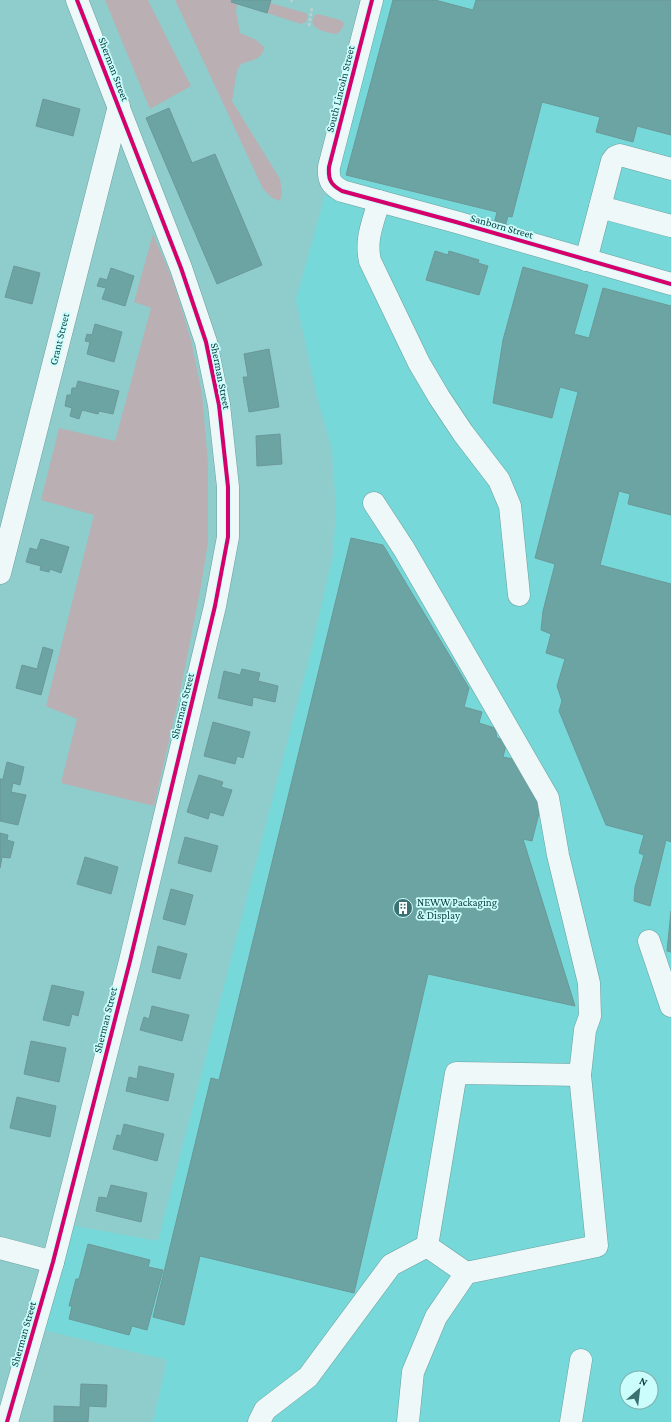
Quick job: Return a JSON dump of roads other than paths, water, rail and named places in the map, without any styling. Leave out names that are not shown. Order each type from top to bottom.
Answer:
[{"type":"street","name":"Sherman Street","points":[[7,1422],[53,1262],[128,969],[215,606],[228,537],[228,487],[219,404],[206,342],[181,268],[78,0]]},
{"type":"street","name":"South Lincoln Street","points":[[330,182],[328,175],[329,167],[372,0]]},
{"type":"street","name":"Grant Street","points":[[1,565],[118,106]]},
{"type":"street","points":[[586,260],[612,161],[615,157],[620,155],[671,169]]},
{"type":"street","name":"Sanborn Street","points":[[330,182],[342,191],[671,284]]},
{"type":"street","points":[[379,201],[368,240],[367,247],[370,261],[419,363],[439,397],[463,433],[499,480],[510,506],[518,595]]},
{"type":"street","points":[[600,207],[671,226]]},
{"type":"street","points":[[374,503],[404,549],[548,798],[558,856],[589,983],[590,1016],[585,1030],[580,1075],[597,1246],[466,1272],[427,1246]]},
{"type":"street","points":[[649,941],[671,1006]]},
{"type":"street","points":[[427,1246],[456,1073],[580,1075]]},
{"type":"street","points":[[259,1422],[265,1410],[308,1377],[391,1265],[427,1246]]},
{"type":"street","points":[[0,1248],[53,1262]]},
{"type":"street","points":[[408,1422],[413,1372],[436,1317],[466,1272]]},
{"type":"street","points":[[571,1422],[581,1360]]},
{"type":"place","name":"NEWW Packaging & Display","points":[[403,908]]}]
